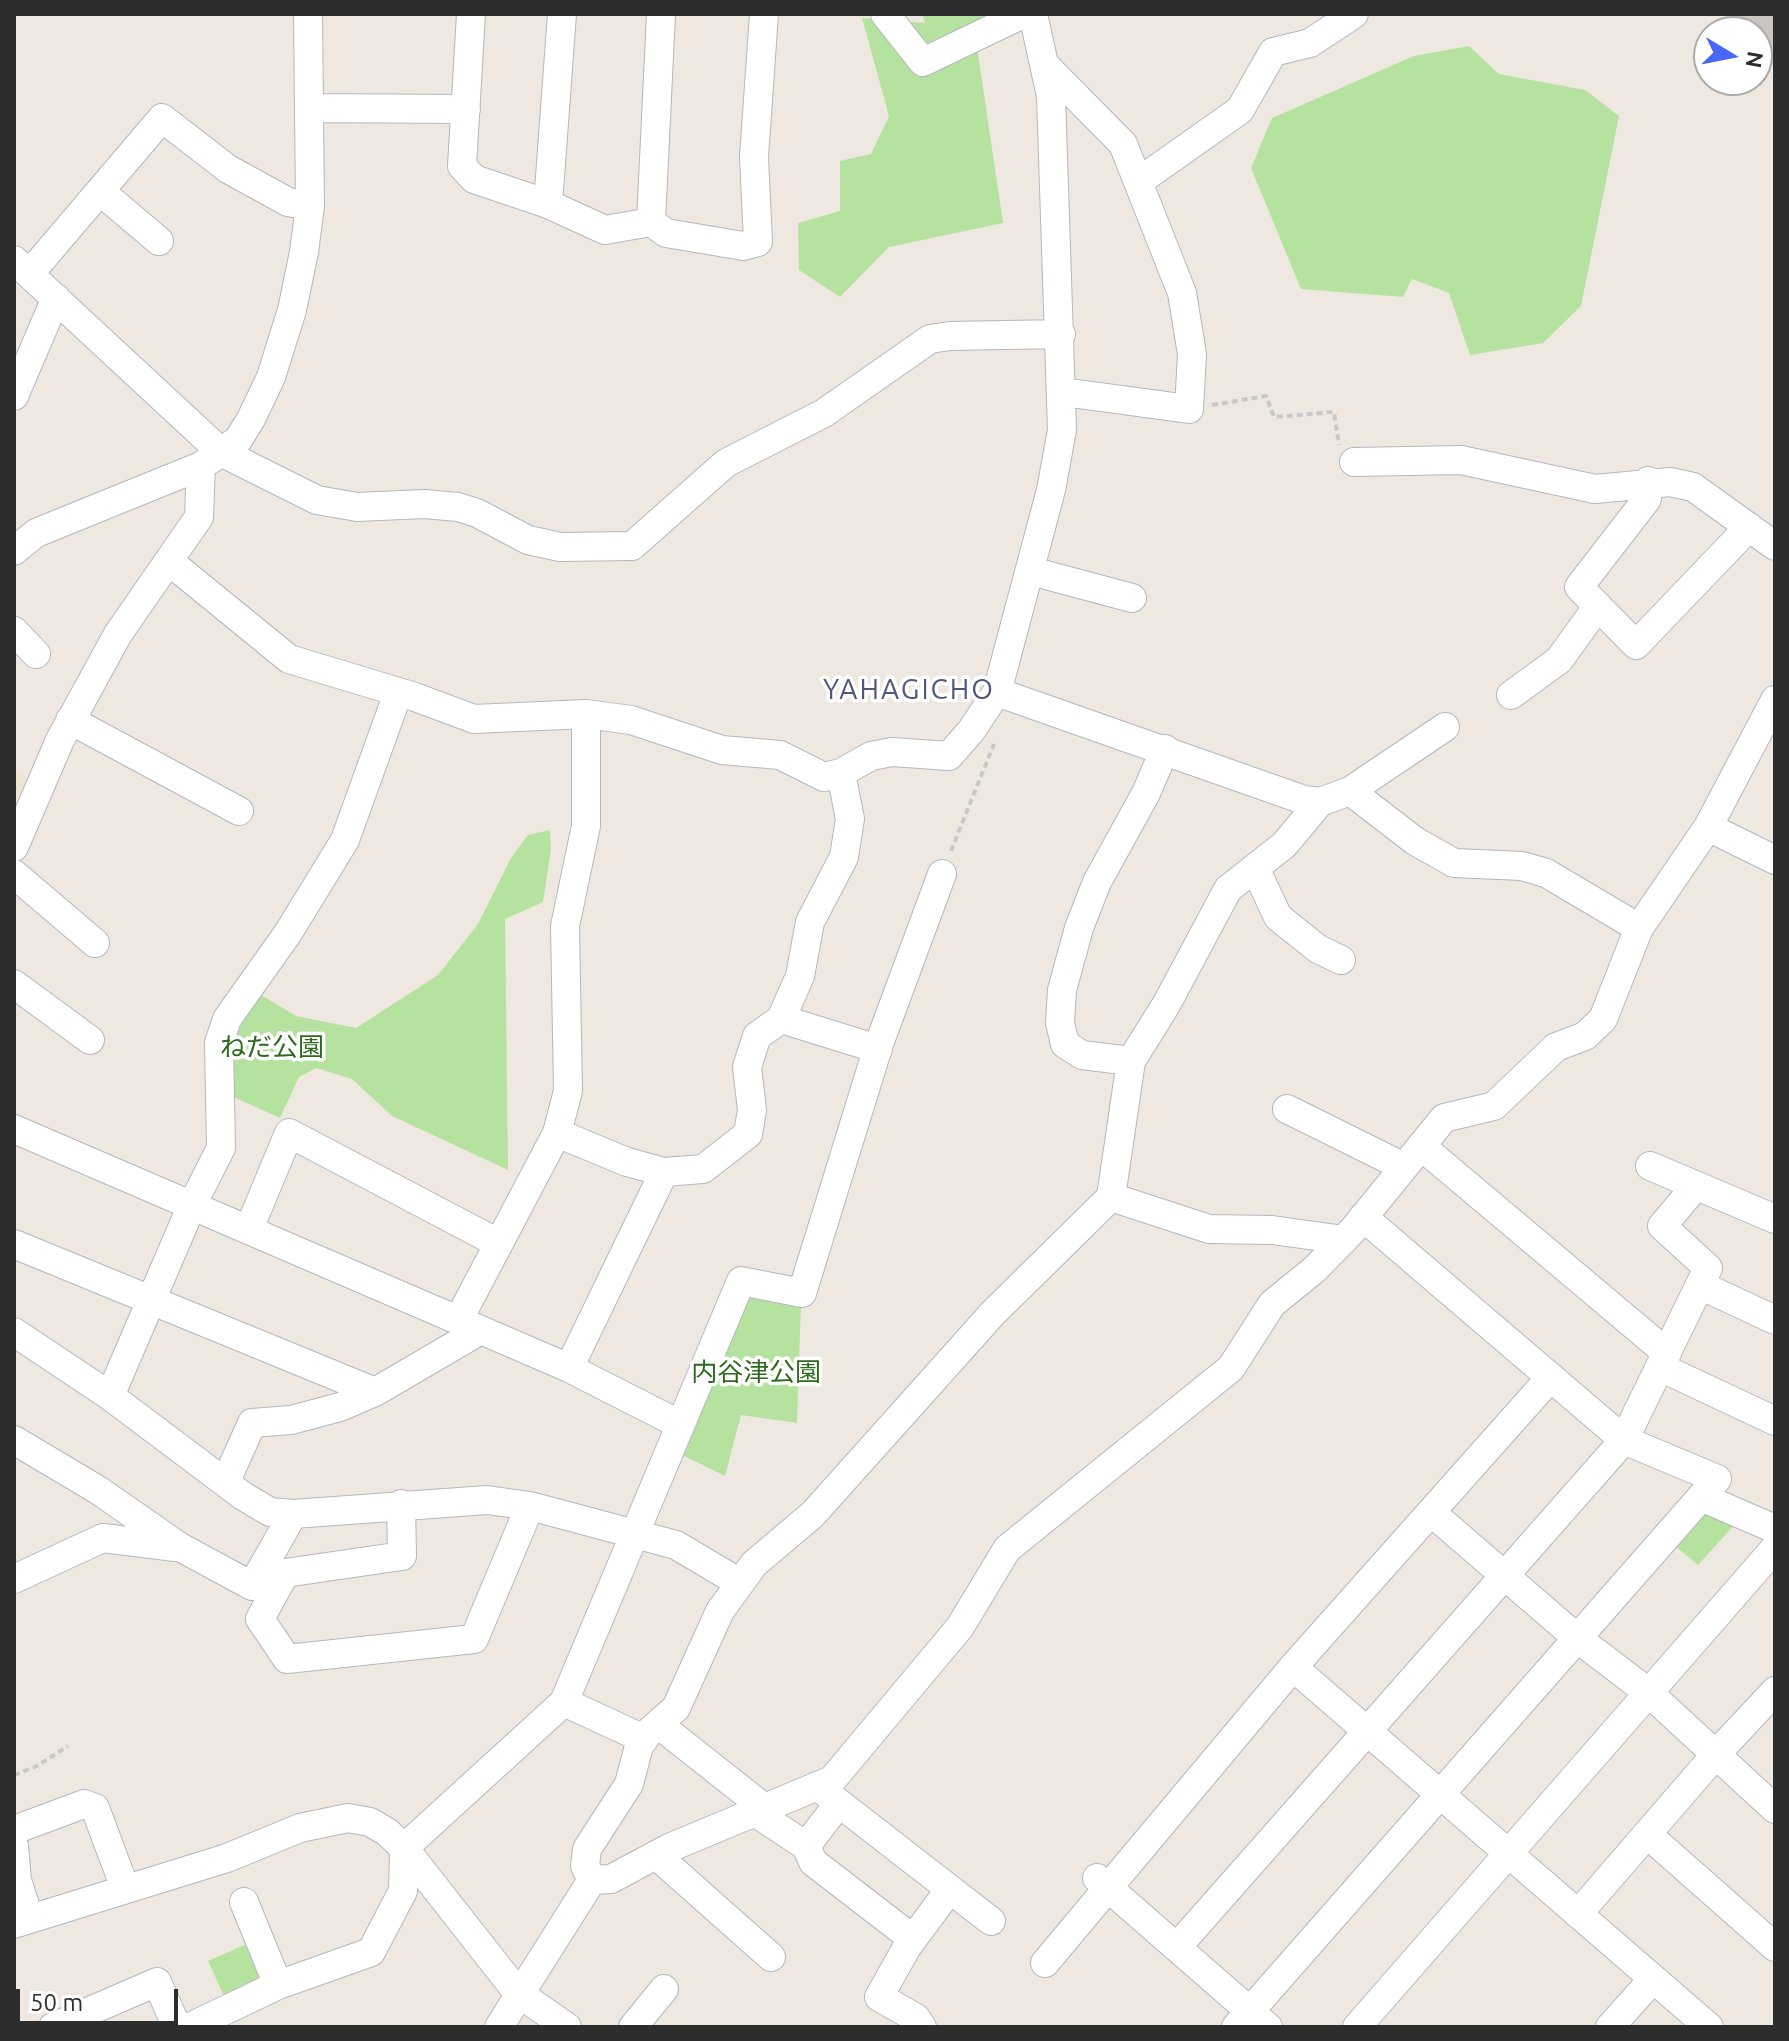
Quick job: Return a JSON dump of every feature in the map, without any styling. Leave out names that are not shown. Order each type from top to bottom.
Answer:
[{"type":"street","points":[[14,551],[25,529],[211,459],[238,440],[271,377],[292,310],[310,206],[308,14]]},
{"type":"street","points":[[471,14],[462,166],[474,179],[548,204],[605,230],[651,222],[666,233],[743,246],[758,242],[754,157],[764,14]]},
{"type":"street","points":[[548,204],[562,14]]},
{"type":"street","points":[[651,222],[661,14]]},
{"type":"street","points":[[885,14],[923,62],[1023,14]]},
{"type":"street","points":[[170,562],[289,659],[474,719],[586,714],[631,720],[722,750],[780,755],[824,777],[841,773],[871,756],[892,752],[949,756],[971,731],[997,692],[1031,571],[1062,430],[1061,334],[1046,66],[1033,14]]},
{"type":"street","points":[[1138,182],[1240,110],[1273,52],[1310,43],[1354,14]]},
{"type":"street","points":[[1046,66],[1123,144],[1182,293],[1192,354],[1189,409],[1063,392]]},
{"type":"street","points":[[309,108],[466,109]]},
{"type":"street","points":[[310,206],[288,202],[228,169],[162,118],[100,191],[22,266],[211,459],[317,500],[357,507],[424,504],[458,507],[477,513],[528,540],[560,547],[632,546],[651,533],[726,463],[824,413],[930,339],[1061,334]]},
{"type":"street","points":[[100,191],[159,241]]},
{"type":"street","points":[[14,396],[56,298]]},
{"type":"street","points":[[14,847],[70,720],[118,634],[199,517],[211,459]]},
{"type":"street","points":[[1354,462],[1461,460],[1505,467],[1595,489],[1648,481],[1693,487],[1775,546]]},
{"type":"street","points":[[1648,481],[1647,499],[1579,587],[1636,645],[1749,527]]},
{"type":"street","points":[[1031,571],[1132,598]]},
{"type":"street","points":[[1511,695],[1559,660],[1598,606]]},
{"type":"street","points":[[14,631],[36,654]]},
{"type":"street","points":[[997,692],[1304,800],[1320,802],[1350,791],[1445,727]]},
{"type":"street","points":[[110,1396],[192,1205],[221,1148],[219,1043],[227,1019],[288,933],[345,840],[398,693]]},
{"type":"street","points":[[592,1880],[611,1879],[758,1809],[832,1780],[960,1627],[1007,1549],[1231,1368],[1272,1304],[1344,1240],[1444,1118],[1494,1106],[1556,1047],[1585,1036],[1603,1019],[1639,928],[1708,827],[1775,700]]},
{"type":"street","points":[[226,1481],[252,1423],[291,1420],[340,1407],[375,1392],[470,1325],[498,1243],[557,1133],[568,1091],[565,926],[586,826],[586,714]]},
{"type":"street","points":[[70,720],[239,811]]},
{"type":"street","points":[[1131,1061],[1082,1055],[1065,1044],[1060,1023],[1062,990],[1079,928],[1097,882],[1146,793],[1165,749]]},
{"type":"street","points":[[557,1133],[627,1162],[664,1172],[703,1169],[748,1134],[752,1110],[747,1067],[757,1036],[781,1019],[800,976],[810,922],[844,857],[850,819],[841,773]]},
{"type":"street","points":[[1350,791],[1415,841],[1454,863],[1522,866],[1546,873],[1639,928]]},
{"type":"street","points":[[592,1880],[585,1866],[587,1849],[629,1784],[651,1731],[676,1708],[720,1611],[754,1564],[813,1514],[993,1313],[1111,1197],[1131,1061],[1166,1005],[1228,889],[1284,845],[1320,802]]},
{"type":"street","points":[[1708,827],[1775,860]]},
{"type":"street","points":[[1255,868],[1278,917],[1318,949],[1341,960]]},
{"type":"street","points":[[14,874],[95,943]]},
{"type":"street","points":[[190,2027],[278,1985],[371,1952],[403,1891],[404,1848],[564,1702],[741,1281],[802,1293],[878,1049],[942,874]]},
{"type":"street","points":[[14,984],[90,1040]]},
{"type":"street","points":[[781,1019],[878,1049]]},
{"type":"street","points":[[1287,1109],[1412,1156],[1663,1360],[1775,1421]]},
{"type":"street","points":[[14,1129],[569,1368],[679,1424]]},
{"type":"street","points":[[249,1229],[289,1133],[498,1243]]},
{"type":"street","points":[[1650,1166],[1775,1219]]},
{"type":"street","points":[[569,1368],[664,1172]]},
{"type":"street","points":[[1177,1947],[1624,1440],[1708,1268],[1662,1226],[1696,1186]]},
{"type":"street","points":[[1111,1197],[1209,1229],[1272,1230],[1344,1240]]},
{"type":"street","points":[[1102,1882],[1177,1947],[1251,2021],[1439,1794],[1717,1479],[1624,1440],[1363,1217]]},
{"type":"street","points":[[14,1244],[375,1392]]},
{"type":"street","points":[[1700,1285],[1775,1320]]},
{"type":"street","points":[[14,1332],[110,1396],[243,1496],[270,1512],[293,1514],[487,1500],[530,1506],[676,1545],[740,1583]]},
{"type":"street","points":[[1045,1963],[1102,1882],[1551,1377]]},
{"type":"street","points":[[14,1440],[98,1490],[180,1547],[252,1586],[293,1514]]},
{"type":"street","points":[[1701,1497],[1775,1529]]},
{"type":"street","points":[[401,1504],[402,1556],[285,1573],[260,1619],[287,1659],[474,1639],[530,1506]]},
{"type":"street","points":[[1432,1513],[1577,1638],[1649,1693],[1775,1809]]},
{"type":"street","points":[[14,1579],[103,1538],[180,1547]]},
{"type":"street","points":[[1357,2027],[1775,1548]]},
{"type":"street","points":[[1293,1667],[1709,2027]]},
{"type":"street","points":[[1578,1914],[1717,1753],[1775,1691]]},
{"type":"street","points":[[564,1702],[651,1731],[806,1846],[813,1862],[913,1939]]},
{"type":"street","points":[[817,1786],[991,1921]]},
{"type":"street","points":[[806,1846],[839,1803]]},
{"type":"street","points":[[14,1830],[84,1804],[95,1808],[125,1888]]},
{"type":"street","points":[[14,1846],[21,1921],[227,1858],[300,1828],[348,1818],[370,1822],[404,1848],[518,1993],[567,2027]]},
{"type":"street","points":[[1647,1834],[1775,1947]]},
{"type":"street","points":[[656,1855],[771,1957]]},
{"type":"street","points":[[499,2027],[592,1880]]},
{"type":"street","points":[[922,2027],[916,2018],[879,1997],[913,1939],[950,1889]]},
{"type":"street","points":[[244,1902],[278,1985]]},
{"type":"street","points":[[1610,2027],[1653,1979]]},
{"type":"street","points":[[53,2027],[157,1982],[177,2027]]},
{"type":"street","points":[[633,2027],[664,1989]]},
{"type":"path","points":[[1189,409],[1266,396],[1274,417],[1334,412],[1342,459],[1354,462]]},
{"type":"path","points":[[942,874],[995,741]]},
{"type":"path","points":[[14,1775],[37,1766],[68,1746]]},
{"type":"shaded area","points":[[14,770],[34,783],[14,822]]},
{"type":"green space","points":[[922,14],[1011,14],[977,47],[1003,223],[889,247],[840,297],[799,270],[798,223],[840,211],[840,161],[871,154],[889,116],[862,18],[925,23]]},
{"type":"green space","points":[[1469,46],[1499,74],[1585,90],[1619,116],[1581,306],[1543,343],[1470,355],[1449,293],[1412,279],[1403,297],[1301,289],[1251,168],[1272,118],[1414,56]]},
{"type":"green space","name":"ねだ公園","points":[[550,830],[551,849],[543,902],[505,919],[508,1170],[392,1116],[352,1079],[316,1068],[299,1077],[280,1118],[229,1095],[233,1041],[258,993],[296,1016],[356,1028],[438,975],[478,924],[511,858],[528,835]]},
{"type":"green space","name":"内谷津公園","points":[[753,1293],[801,1304],[797,1423],[741,1415],[725,1476],[674,1451],[741,1298]]},
{"type":"green space","points":[[1708,1507],[1737,1522],[1698,1565],[1668,1540]]},
{"type":"green space","points":[[251,1942],[262,1981],[225,1998],[208,1961]]},
{"type":"building","points":[[1775,14],[1775,65],[1773,16],[1738,16]]},
{"type":"district","name":"YAHAGICHO","points":[[909,690]]}]
